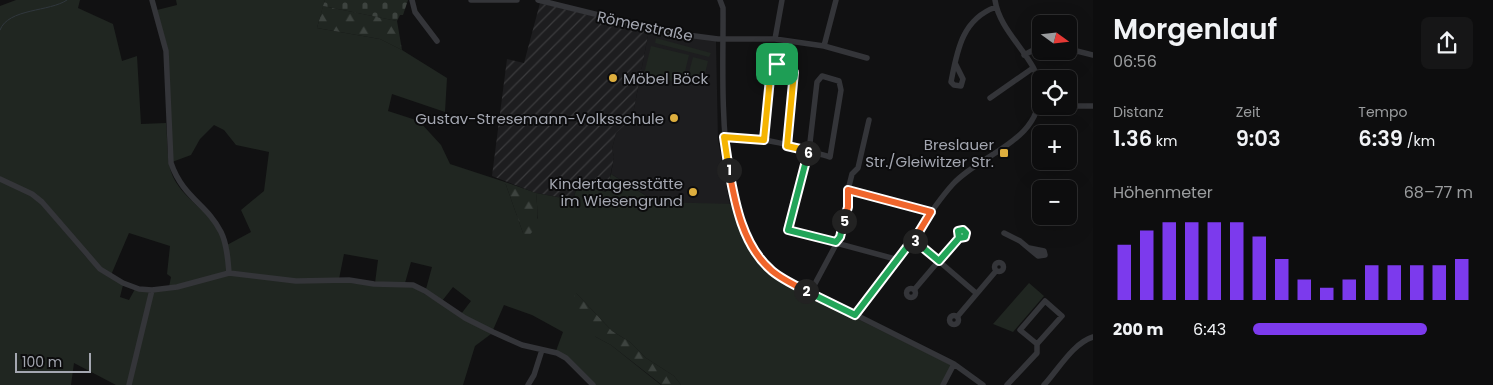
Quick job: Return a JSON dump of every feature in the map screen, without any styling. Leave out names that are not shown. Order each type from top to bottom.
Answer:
[{"type":"street","points":[[152,0],[166,51],[171,162],[177,178],[185,191],[220,230],[224,240],[229,274]]},
{"type":"street","points":[[412,0],[415,12],[437,41]]},
{"type":"street","points":[[471,0],[518,0]]},
{"type":"street","name":"Römerstraße","points":[[538,0],[649,28],[723,39],[775,39],[824,46],[867,58]]},
{"type":"street","points":[[720,0],[723,8],[724,137],[731,181],[740,219],[757,255],[770,270],[810,293],[954,364],[983,385]]},
{"type":"street","points":[[775,39],[782,0]]},
{"type":"street","points":[[824,46],[836,0]]},
{"type":"street","points":[[954,85],[951,82],[961,38],[982,13],[996,3],[1010,36],[1033,68],[990,98]]},
{"type":"street","points":[[1024,55],[1032,51]]},
{"type":"street","points":[[1078,51],[1093,55]]},
{"type":"street","points":[[947,84],[961,86],[964,79],[955,63]]},
{"type":"street","points":[[764,140],[771,68],[777,64],[788,67],[794,72],[787,146]]},
{"type":"street","points":[[724,137],[764,140],[809,151],[830,157],[841,90],[839,81],[822,76],[817,82],[809,151],[788,230],[899,260]]},
{"type":"street","points":[[1077,106],[1093,106]]},
{"type":"street","points":[[855,315],[899,260],[931,212],[953,184],[964,174],[1004,148],[1023,132],[1034,115]]},
{"type":"street","points":[[810,293],[840,237],[848,207],[848,190],[852,174],[858,168],[869,120]]},
{"type":"street","points":[[0,179],[32,194],[42,202],[100,269],[111,277],[139,289],[152,290],[177,287],[229,274],[296,281],[349,280],[374,284],[414,285],[465,318],[522,345],[556,353],[566,358],[592,385]]},
{"type":"street","points":[[848,190],[931,212]]},
{"type":"street","points":[[1004,233],[1029,248]]},
{"type":"street","points":[[914,290],[959,238]]},
{"type":"street","points":[[913,239],[976,293]]},
{"type":"street","points":[[957,317],[996,271]]},
{"type":"street","points":[[129,385],[152,290]]},
{"type":"street","points":[[1007,385],[1037,352],[1037,344],[1062,316],[1045,301],[1020,330],[1037,344]]},
{"type":"street","points":[[1044,385],[1075,350],[1087,339],[1093,337]]},
{"type":"street","points":[[528,385],[534,375],[542,350]]},
{"type":"street","points":[[943,385],[954,364]]},
{"type":"shaded area","points":[[540,3],[649,30],[633,114],[627,123],[616,133],[612,149],[614,157],[607,192],[578,184],[573,200],[536,193],[492,176],[507,59],[524,63]]},
{"type":"shaded area","name":"Gustav-Stresemann-Volksschule","points":[[649,30],[716,41],[718,140],[730,205],[656,202],[611,174],[614,157],[612,149],[616,133],[627,123],[633,114]]},
{"type":"green space","points":[[16,0],[80,0],[78,8],[113,24],[122,61],[137,56],[141,124],[166,123],[168,158],[173,177],[185,194],[214,223],[223,241],[227,272],[169,287],[171,277],[167,274],[170,246],[129,233],[111,275],[101,268],[44,201],[0,178],[0,6]]},
{"type":"green space","points":[[176,0],[325,0],[317,28],[380,39],[402,50],[447,78],[445,112],[392,94],[388,111],[419,121],[441,145],[450,164],[505,182],[523,233],[538,218],[536,193],[573,200],[578,184],[606,192],[611,174],[656,202],[735,204],[742,232],[755,257],[769,272],[799,290],[951,365],[941,385],[681,385],[674,376],[646,358],[630,342],[612,331],[576,293],[596,337],[611,345],[661,385],[595,385],[556,351],[563,332],[532,315],[504,305],[493,330],[461,314],[471,301],[453,287],[442,301],[426,289],[432,267],[411,262],[405,283],[375,283],[378,260],[344,254],[339,279],[296,280],[231,272],[227,245],[251,232],[241,210],[264,191],[269,152],[236,145],[224,130],[214,125],[200,139],[191,155],[172,162],[168,50],[157,10],[177,5]]},
{"type":"green space","points":[[325,0],[408,0],[403,15],[400,15],[397,21],[323,6]]},
{"type":"green space","points":[[323,6],[397,21],[402,50],[380,39],[317,28]]},
{"type":"green space","points":[[656,38],[711,53],[709,57],[655,43]]},
{"type":"green space","points":[[651,46],[689,55],[682,84],[644,74]]},
{"type":"green space","points":[[693,57],[708,61],[703,82],[687,80]]},
{"type":"green space","points":[[0,181],[31,195],[41,204],[86,257],[123,285],[120,297],[129,300],[135,289],[150,292],[128,385],[116,385],[74,363],[71,385],[0,385]]},
{"type":"green space","points":[[505,182],[536,193],[537,222],[528,236],[523,233]]},
{"type":"green space","points":[[228,275],[413,287],[491,334],[475,346],[463,385],[131,385],[153,292]]},
{"type":"green space","points":[[1029,283],[1044,296],[1013,332],[993,324]]},
{"type":"green space","points":[[576,293],[612,331],[630,342],[646,358],[674,376],[681,385],[662,385],[611,345],[596,337],[580,317],[572,300]]},
{"type":"waterway","points":[[0,30],[4,23],[11,18],[60,4],[67,0]]},
{"type":"place","name":"Möbel Böck","points":[[613,78]]},
{"type":"place","name":"Gustav-Stresemann-Volksschule","points":[[674,118]]},
{"type":"place","name":"Breslauer Str./Gleiwitzer Str.","points":[[1004,153]]},
{"type":"place","name":"Kindertagesstätte im Wiesengrund","points":[[693,192]]},
{"type":"route","points":[[777,64],[771,68],[764,140],[724,137],[731,181],[740,219],[757,255],[770,270],[810,293],[855,315],[899,260],[913,239],[939,261],[959,238],[958,231],[963,230],[966,233],[965,237],[959,238],[939,261],[913,239],[931,212],[848,190],[848,207],[840,237],[836,242],[788,230],[809,151],[787,146],[794,72],[788,67],[777,64]]}]
